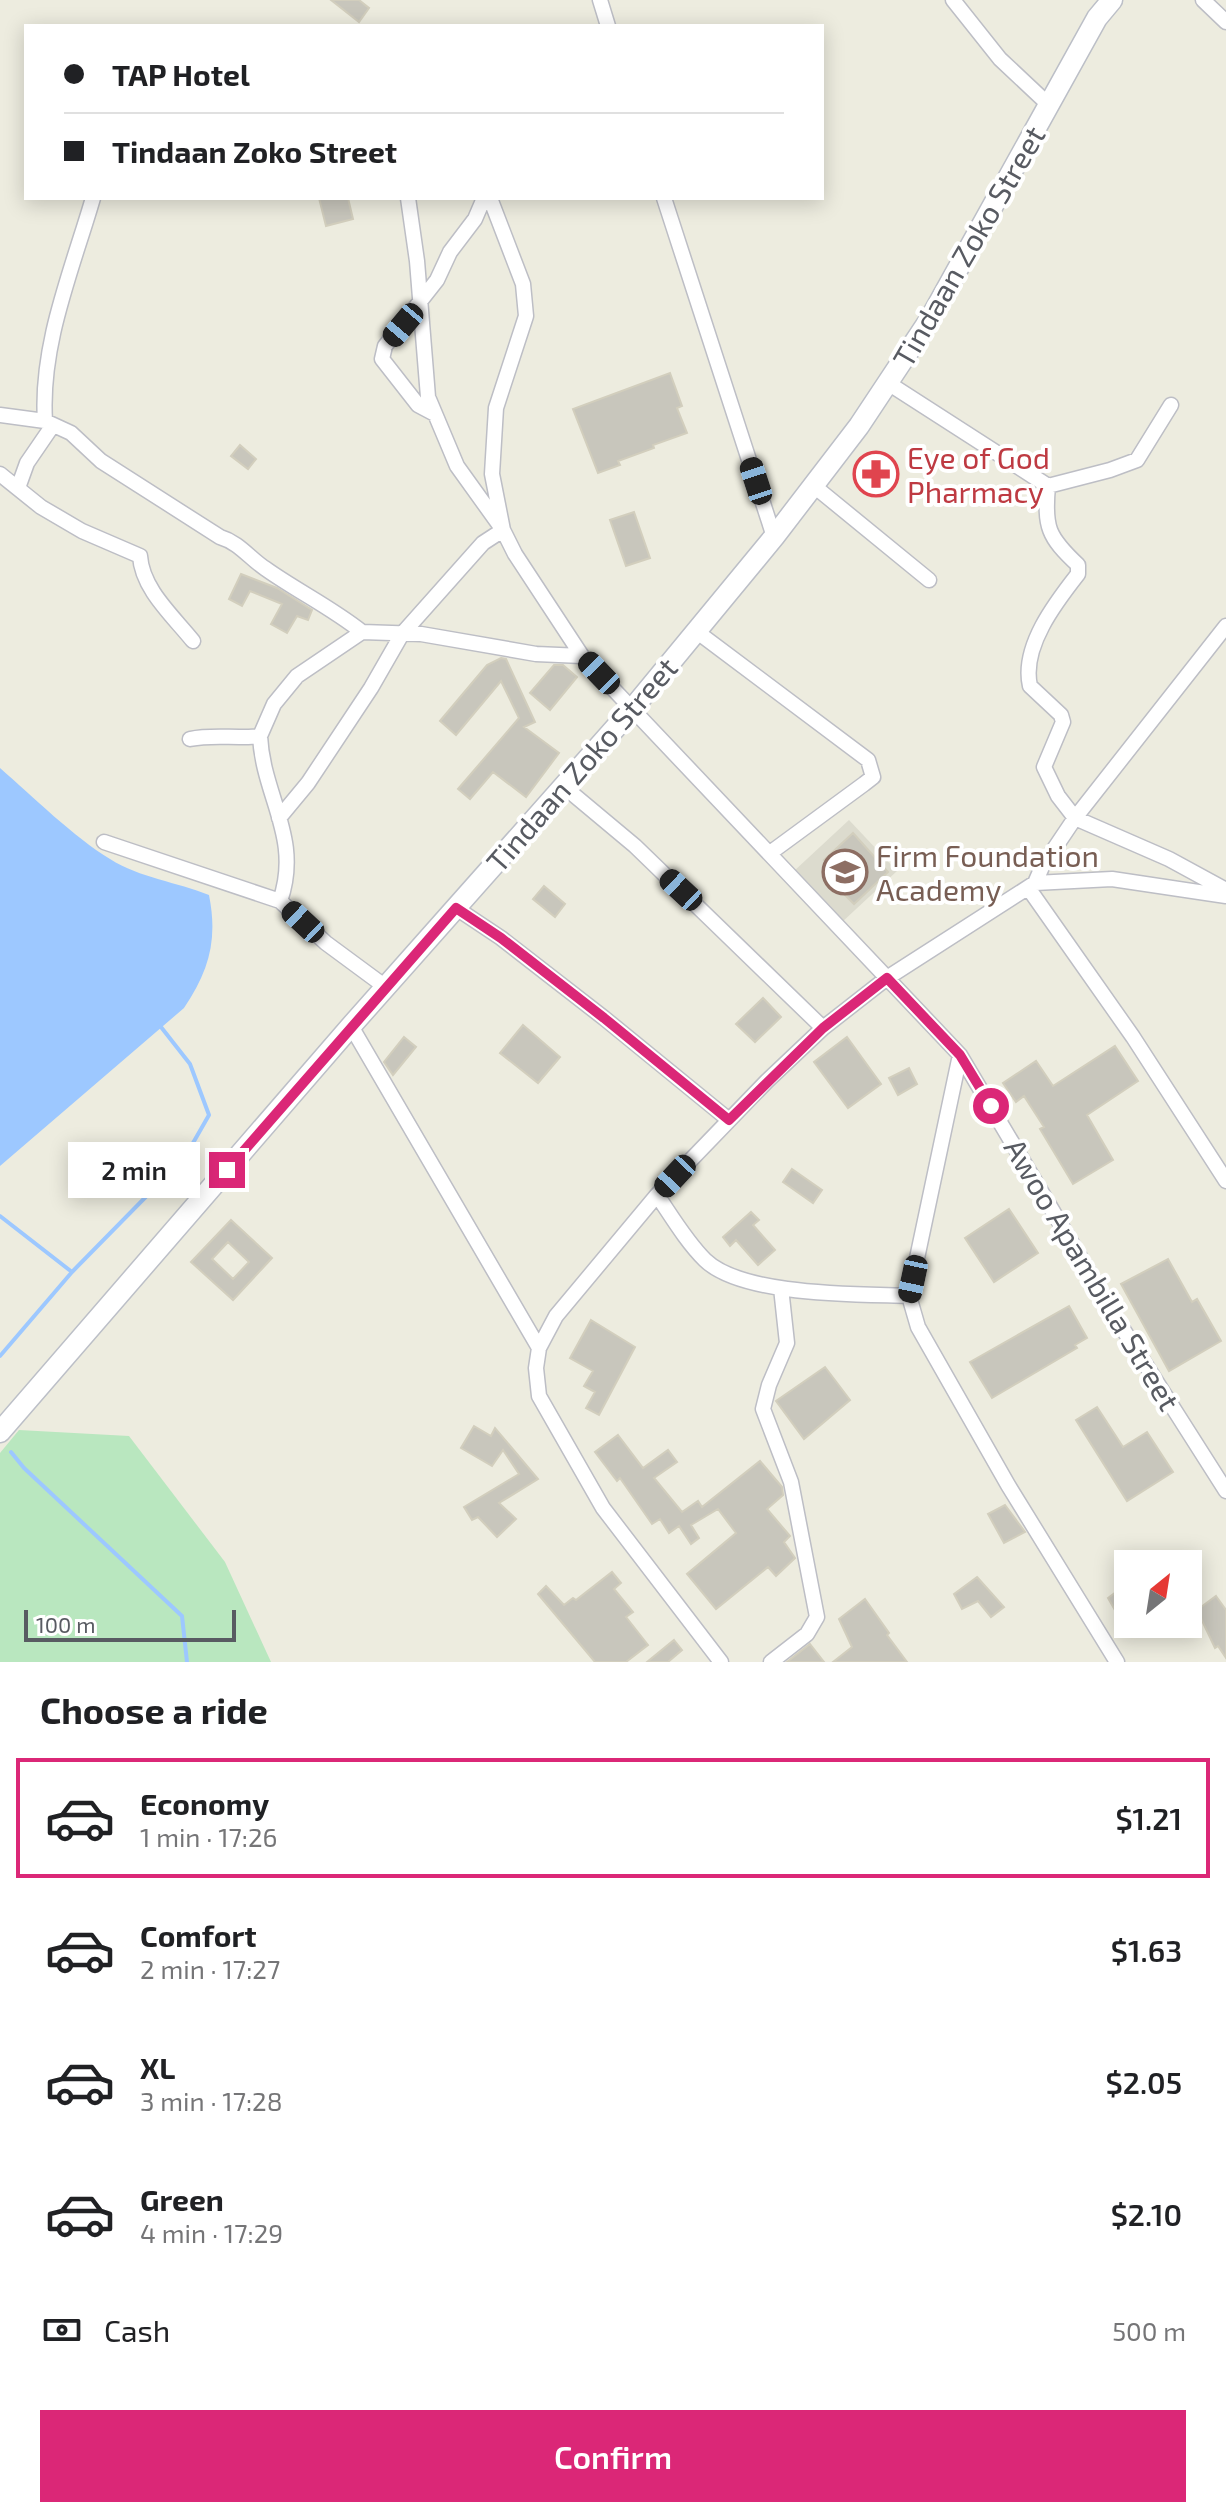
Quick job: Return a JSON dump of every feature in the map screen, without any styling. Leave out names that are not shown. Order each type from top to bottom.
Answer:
[{"type":"main road","name":"Tindaan Zoko Street","points":[[0,1432],[351,1026],[633,708],[814,486],[888,383],[937,306],[1049,105],[1095,9],[1112,0]]},
{"type":"street","points":[[600,0],[607,24]]},
{"type":"street","points":[[953,0],[1000,59],[1049,105]]},
{"type":"street","points":[[1203,0],[1226,22]]},
{"type":"street","points":[[18,488],[27,463],[49,423],[44,402],[52,336],[92,200]]},
{"type":"street","points":[[408,200],[428,397],[457,466],[503,530]]},
{"type":"street","points":[[435,414],[418,405],[382,359],[385,346],[421,304],[458,239],[475,219],[483,200]]},
{"type":"street","points":[[491,200],[523,284],[526,316],[496,408],[492,474],[503,530]]},
{"type":"street","points":[[665,200],[774,537]]},
{"type":"street","points":[[888,383],[1048,486],[1137,460],[1171,405]]},
{"type":"street","points":[[0,415],[49,423],[71,433],[101,461],[242,547],[264,568],[340,614],[362,632],[463,639],[536,654],[582,656]]},
{"type":"street","points":[[0,474],[41,507],[82,531],[140,556],[141,569],[149,586],[193,641]]},
{"type":"street","points":[[814,486],[929,580]]},
{"type":"street","points":[[1048,486],[1046,514],[1052,540],[1078,565],[1078,574],[1057,602],[1035,645],[1028,677],[1030,686],[1061,715],[1063,722],[1044,767],[1058,796],[1075,818],[1169,859],[1226,893]]},
{"type":"street","points":[[279,818],[308,783],[371,688],[402,634],[483,543],[503,530]]},
{"type":"street","name":"Awoo Apambilla Street","points":[[503,530],[515,554],[582,656],[960,1055],[1121,1326],[1225,1488]]},
{"type":"street","points":[[1032,886],[1075,818],[1226,626]]},
{"type":"street","points":[[696,631],[857,751],[868,760],[873,770],[873,777],[770,853]]},
{"type":"street","points":[[280,901],[288,880],[289,850],[261,753],[260,736],[274,704],[297,676],[362,632]]},
{"type":"street","points":[[190,739],[211,735],[238,739],[260,736]]},
{"type":"street","points":[[562,785],[635,846],[823,1028]]},
{"type":"street","points":[[104,842],[280,901],[326,943],[387,988]]},
{"type":"street","points":[[721,1662],[603,1508],[539,1396],[536,1368],[539,1348],[563,1307],[657,1195],[823,1028],[887,978],[1032,886],[1112,879],[1226,893]]},
{"type":"street","points":[[1032,886],[1226,1181]]},
{"type":"street","points":[[456,908],[501,938],[729,1120]]},
{"type":"street","points":[[351,1026],[539,1348]]},
{"type":"street","points":[[960,1055],[909,1296],[918,1327],[970,1419],[1117,1662]]},
{"type":"street","points":[[657,1195],[707,1261],[733,1278],[781,1288],[909,1296]]},
{"type":"street","points":[[771,1662],[807,1634],[817,1617],[791,1482],[763,1409],[769,1385],[787,1343],[781,1288]]},
{"type":"shaded area","name":"Firm Foundation Academy","points":[[849,820],[897,871],[841,923],[793,872]]},
{"type":"green space","points":[[19,1430],[129,1436],[225,1562],[271,1662],[0,1662],[0,1453]]},
{"type":"water","points":[[0,768],[68,828],[110,859],[134,871],[209,895],[212,941],[200,981],[184,1008],[0,1166]]},
{"type":"building","points":[[331,0],[359,0],[369,8],[359,22]]},
{"type":"building","points":[[320,200],[348,200],[353,219],[326,226]]},
{"type":"building","points":[[670,373],[682,406],[677,408],[687,433],[653,445],[654,448],[618,461],[620,465],[598,473],[573,409]]},
{"type":"building","points":[[240,445],[256,459],[248,469],[231,456]]},
{"type":"building","points":[[634,512],[650,558],[626,566],[610,520]]},
{"type":"building","points":[[241,574],[277,588],[312,610],[308,620],[297,616],[287,633],[271,624],[282,604],[250,591],[242,606],[229,599]]},
{"type":"building","points":[[501,658],[506,659],[535,722],[524,727],[559,753],[526,797],[493,772],[470,799],[458,789],[519,718],[501,681],[456,735],[440,721],[487,665]]},
{"type":"building","points":[[554,665],[563,665],[577,677],[550,710],[530,693]]},
{"type":"building","points":[[853,833],[888,872],[854,904],[843,893],[850,887],[824,860]]},
{"type":"building","points":[[544,886],[565,904],[555,917],[533,899]]},
{"type":"building","points":[[763,998],[781,1017],[755,1042],[736,1024]]},
{"type":"building","points":[[523,1025],[560,1057],[538,1083],[500,1053]]},
{"type":"building","points":[[404,1037],[416,1047],[393,1075],[384,1062]]},
{"type":"building","points":[[847,1037],[881,1084],[848,1108],[814,1062]]},
{"type":"building","points":[[1115,1046],[1138,1081],[1087,1115],[1113,1160],[1073,1184],[1024,1096],[1016,1102],[1003,1083],[1036,1061],[1053,1086]]},
{"type":"building","points":[[909,1068],[917,1084],[898,1095],[889,1078]]},
{"type":"building","points":[[792,1169],[822,1190],[813,1203],[783,1182]]},
{"type":"building","points":[[1009,1209],[1038,1253],[994,1282],[965,1238]]},
{"type":"building","points":[[751,1212],[759,1220],[753,1225],[775,1250],[758,1265],[736,1240],[730,1246],[723,1237]]},
{"type":"building","points":[[231,1220],[272,1258],[233,1300],[191,1262]],"holes":[[[228,1242],[249,1262],[233,1279],[212,1259]]]},
{"type":"building","points":[[1168,1259],[1192,1302],[1197,1299],[1221,1341],[1169,1371],[1121,1284]]},
{"type":"building","points":[[1069,1306],[1087,1338],[1075,1345],[1077,1348],[992,1398],[970,1362]]},
{"type":"building","points":[[591,1320],[635,1347],[599,1415],[586,1408],[595,1392],[584,1386],[593,1371],[570,1358]]},
{"type":"building","points":[[825,1367],[850,1400],[804,1439],[776,1401]]},
{"type":"building","points":[[1097,1407],[1123,1447],[1147,1432],[1173,1472],[1127,1501],[1076,1420]]},
{"type":"building","points":[[474,1426],[491,1436],[495,1428],[538,1479],[499,1503],[516,1519],[497,1537],[478,1517],[472,1520],[464,1507],[519,1474],[503,1450],[492,1466],[461,1448]]},
{"type":"building","points":[[618,1435],[643,1468],[668,1450],[677,1462],[654,1478],[682,1512],[698,1501],[702,1507],[760,1461],[782,1487],[783,1495],[767,1509],[790,1536],[784,1542],[795,1558],[776,1576],[768,1567],[716,1609],[687,1574],[736,1533],[718,1509],[691,1525],[699,1538],[691,1544],[679,1526],[669,1533],[660,1519],[652,1524],[620,1478],[617,1481],[595,1452]]},
{"type":"building","points":[[1005,1505],[1025,1532],[1004,1543],[988,1514]]},
{"type":"building","points":[[612,1572],[621,1583],[614,1589],[633,1612],[626,1617],[648,1645],[626,1662],[595,1662],[538,1594],[546,1586],[564,1605],[573,1598],[576,1600]]},
{"type":"building","points":[[977,1577],[1004,1607],[991,1617],[978,1601],[962,1609],[954,1594]]},
{"type":"building","points":[[1114,1594],[1114,1608],[1108,1598]]},
{"type":"building","points":[[1216,1596],[1226,1610],[1226,1658],[1218,1646],[1215,1648],[1202,1621],[1202,1606]]},
{"type":"building","points":[[865,1599],[907,1662],[833,1662],[852,1647],[839,1619]]},
{"type":"building","points":[[674,1640],[682,1650],[668,1662],[647,1662]]},
{"type":"building","points":[[810,1644],[824,1662],[787,1662],[792,1658]]},
{"type":"waterway","points":[[0,1356],[72,1272],[185,1157],[209,1115],[190,1064],[161,1027]]},
{"type":"waterway","points":[[0,1216],[72,1272]]},
{"type":"waterway","points":[[11,1452],[24,1468],[182,1616],[187,1662]]},
{"type":"place","name":"Eye of God Pharmacy","points":[[876,474]]},
{"type":"place","name":"Firm Foundation Academy","points":[[845,872]]},
{"type":"route","points":[[227,1170],[456,908],[501,938],[729,1120],[823,1028],[887,978],[960,1055],[991,1106]]}]
